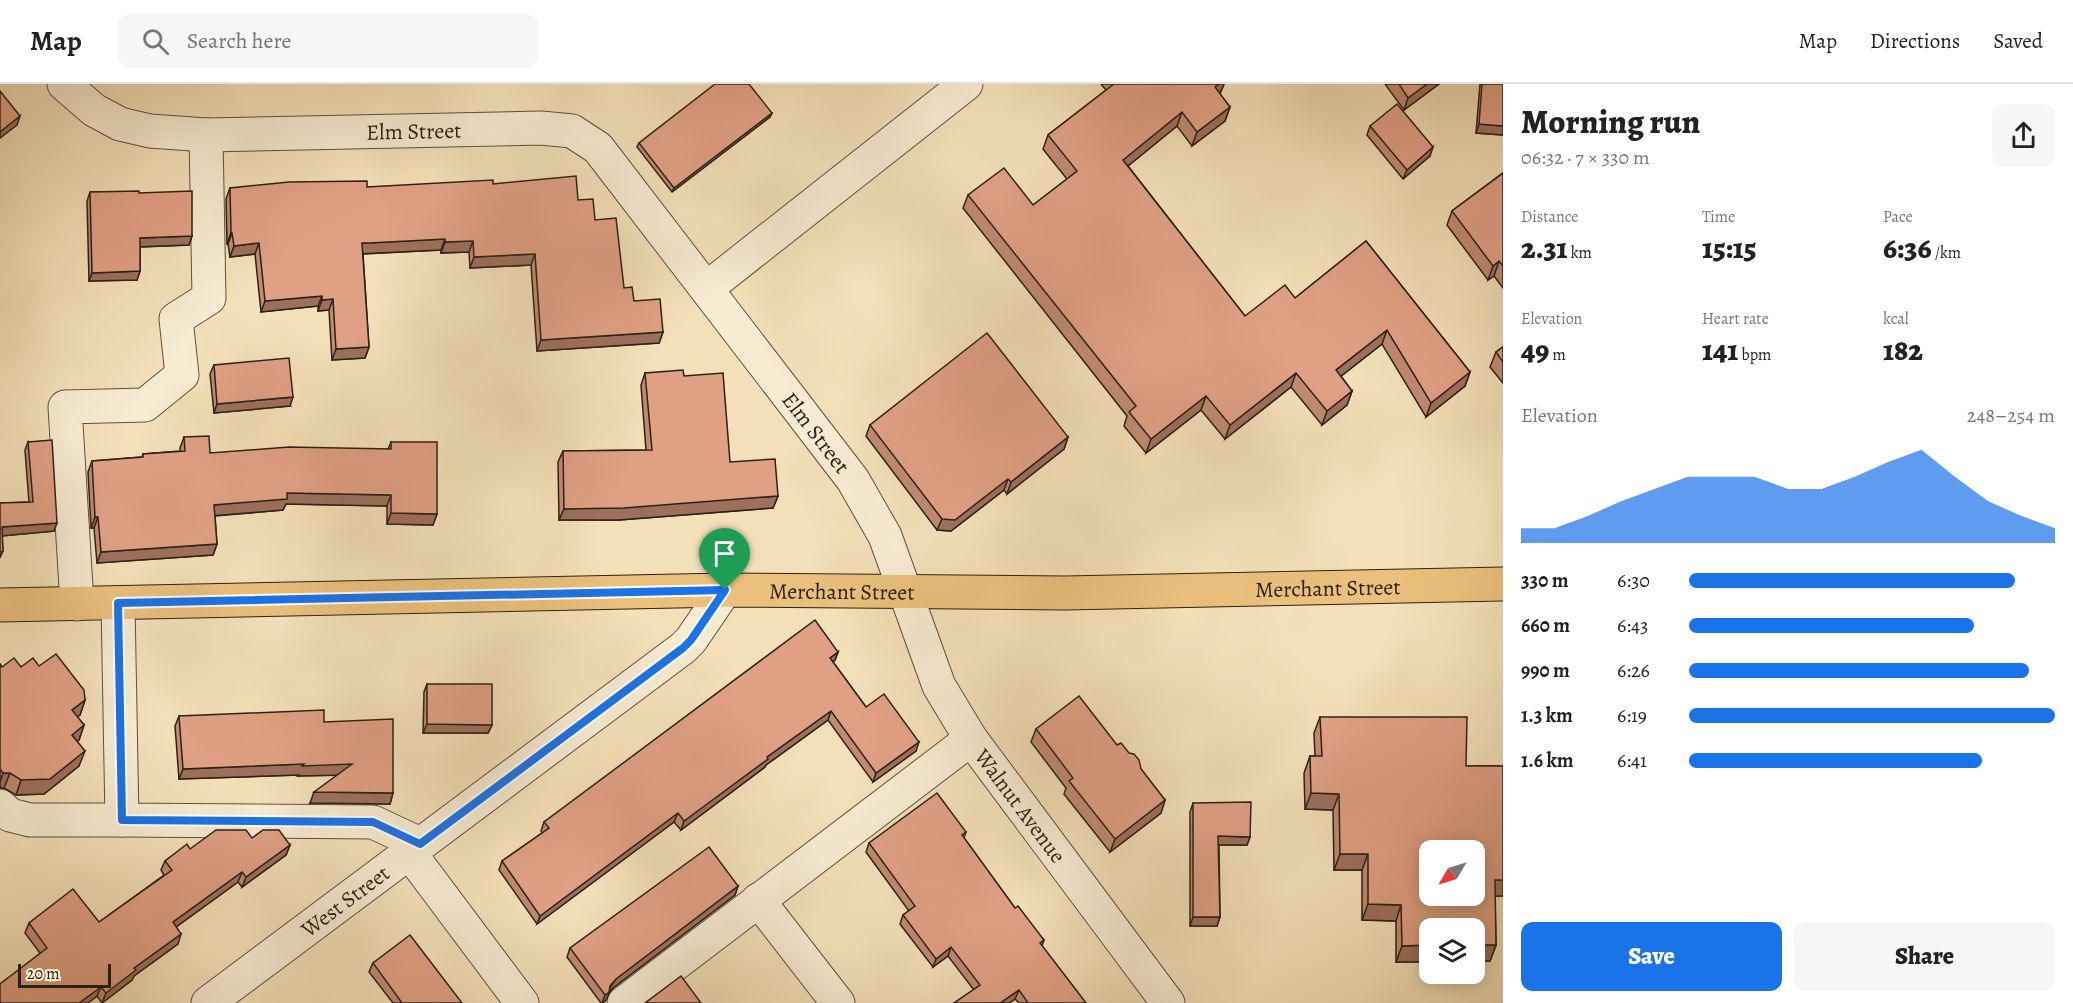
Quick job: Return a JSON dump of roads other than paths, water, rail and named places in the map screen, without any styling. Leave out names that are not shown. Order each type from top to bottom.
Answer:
[{"type":"main road","name":"Merchant Street","points":[[0,605],[725,590],[1065,593],[1503,584]]},
{"type":"street","name":"Elm Street","points":[[64,84],[94,111],[120,124],[150,131],[206,135],[541,128],[572,131],[598,148],[854,480],[885,536],[904,591]]},
{"type":"street","points":[[707,288],[966,84]]},
{"type":"street","points":[[77,604],[64,407],[144,405],[182,375],[176,319],[209,298],[206,135]]},
{"type":"street","name":"West Street","points":[[208,1003],[683,648],[725,590]]},
{"type":"street","name":"Walnut Avenue","points":[[904,591],[939,686],[970,739],[1168,1003]]},
{"type":"street","points":[[118,603],[122,820]]},
{"type":"street","points":[[624,1003],[970,739]]},
{"type":"street","points":[[0,806],[10,815],[30,820],[373,822],[415,848],[522,1003]]},
{"type":"street","points":[[0,841],[30,820]]},
{"type":"street","points":[[758,900],[838,1003]]}]
